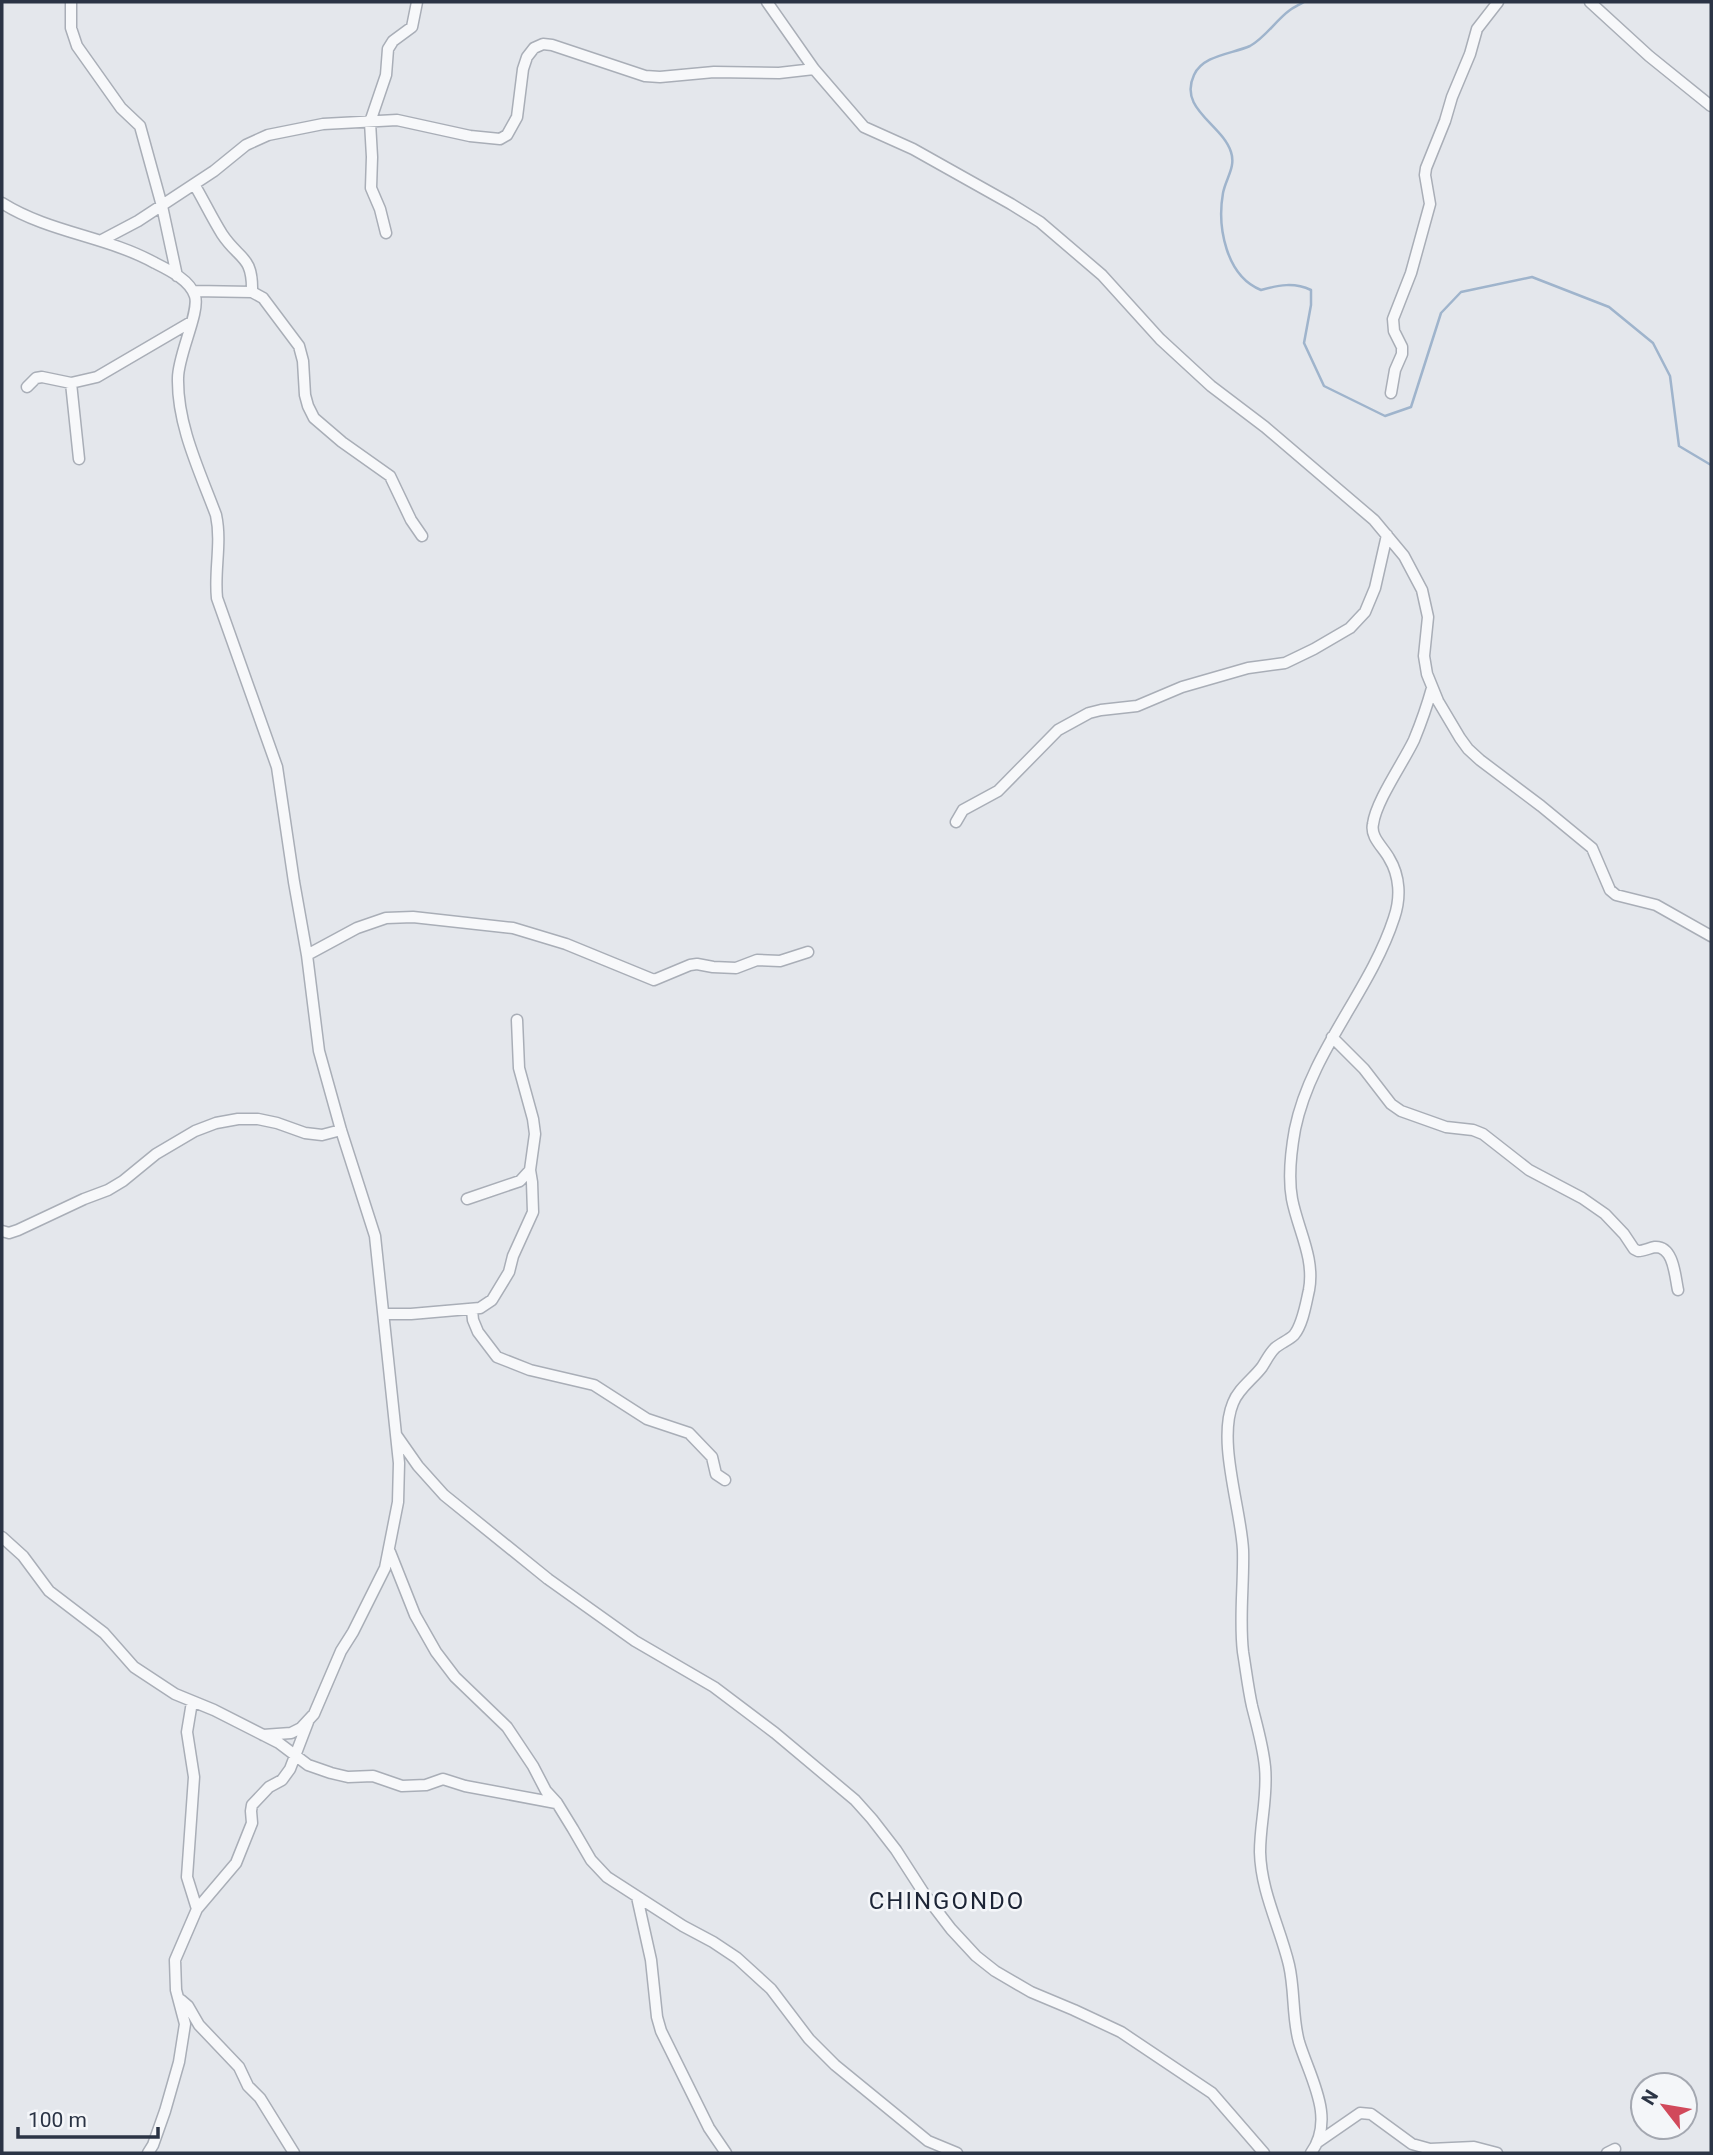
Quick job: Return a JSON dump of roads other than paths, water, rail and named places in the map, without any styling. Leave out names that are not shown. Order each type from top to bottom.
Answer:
[{"type":"street","points":[[71,2],[73,38],[121,108],[140,126],[162,206],[177,276]]},
{"type":"street","points":[[386,233],[371,188],[370,122],[386,75],[388,49],[393,41],[412,27],[417,2]]},
{"type":"street","points":[[767,2],[814,69],[864,127],[914,149],[1040,222],[1102,275],[1160,339],[1211,386],[1265,427],[1374,520],[1405,556],[1423,590],[1428,617],[1424,656],[1432,688],[1468,749],[1592,848],[1610,890],[1616,895],[1657,905],[1711,936]]},
{"type":"street","points":[[1391,393],[1395,370],[1402,354],[1393,319],[1411,273],[1430,204],[1426,169],[1446,121],[1477,29],[1498,2]]},
{"type":"street","points":[[1590,2],[1649,56],[1711,106]]},
{"type":"street","points":[[102,240],[162,206],[246,145],[268,135],[323,124],[397,120],[470,136],[500,139],[507,135],[517,117],[527,57],[534,48],[543,44],[645,76],[713,72],[779,73],[814,69]]},
{"type":"street","points":[[194,184],[228,242],[247,261],[252,277],[252,292]]},
{"type":"street","points":[[2,204],[52,228],[102,240],[141,255],[177,276],[194,291],[197,307],[178,371],[183,421],[216,515],[219,531],[217,598],[277,767],[307,955],[319,1051],[375,1236],[396,1434],[398,1502],[385,1568],[341,1651],[296,1754],[282,1780],[269,1787],[252,1805],[252,1822],[236,1863],[197,1909],[175,1960],[174,1975],[185,2024],[179,2062],[153,2145],[148,2153]]},
{"type":"street","points":[[194,291],[252,292],[263,298],[299,346],[308,406],[314,418],[390,476],[411,520],[422,536]]},
{"type":"street","points":[[27,387],[36,378],[42,377],[71,383],[97,377],[191,322]]},
{"type":"street","points":[[71,383],[79,459]]},
{"type":"street","points":[[956,822],[962,810],[998,791],[1058,730],[1089,713],[1137,706],[1167,691],[1248,668],[1285,663],[1350,628],[1365,612],[1375,588],[1387,535]]},
{"type":"street","points":[[1318,2142],[1321,2112],[1318,2091],[1293,2023],[1294,1998],[1290,1969],[1270,1909],[1263,1877],[1260,1851],[1266,1799],[1265,1766],[1247,1681],[1243,1647],[1243,1548],[1230,1468],[1230,1409],[1236,1397],[1272,1352],[1293,1336],[1308,1293],[1311,1280],[1306,1245],[1292,1197],[1292,1154],[1300,1107],[1332,1037],[1378,955],[1396,912],[1399,891],[1396,869],[1371,828],[1414,740],[1432,688]]},
{"type":"street","points":[[307,955],[357,928],[386,918],[414,917],[513,928],[566,944],[654,980],[690,965],[736,968],[757,960],[779,961],[808,952]]},
{"type":"street","points":[[385,1314],[480,1308],[492,1300],[509,1272],[513,1256],[533,1212],[533,1182],[530,1170],[535,1134],[519,1069],[517,1020]]},
{"type":"street","points":[[1332,1037],[1364,1069],[1391,1104],[1401,1111],[1446,1127],[1483,1134],[1530,1170],[1582,1198],[1605,1214],[1634,1249],[1663,1249],[1673,1263],[1678,1290]]},
{"type":"street","points":[[2,1231],[9,1233],[18,1230],[108,1190],[156,1154],[195,1131],[216,1123],[258,1119],[305,1133],[322,1135],[341,1130]]},
{"type":"street","points":[[467,1199],[520,1181],[530,1170]]},
{"type":"street","points":[[472,1310],[478,1332],[498,1357],[530,1370],[594,1385],[648,1419],[689,1433],[712,1457],[716,1474],[724,1480]]},
{"type":"street","points":[[396,1434],[418,1466],[444,1495],[548,1579],[635,1641],[714,1687],[775,1733],[855,1800],[896,1850],[951,1929],[976,1956],[995,1971],[1031,1992],[1121,2032],[1212,2093],[1264,2153]]},
{"type":"street","points":[[2,1536],[23,1556],[49,1591],[104,1633],[134,1667],[175,1694],[263,1735],[296,1754],[308,1765],[348,1777],[373,1776],[402,1786],[426,1785],[443,1779],[556,1804]]},
{"type":"street","points":[[389,1552],[415,1615],[436,1651],[455,1677],[508,1727],[533,1766],[545,1791],[591,1860],[607,1877],[737,1958],[771,1989],[809,2039],[835,2065],[928,2141],[957,2153]]},
{"type":"street","points":[[192,1702],[187,1732],[194,1777],[187,1877],[197,1909]]},
{"type":"street","points":[[263,1735],[291,1733],[308,1722]]},
{"type":"street","points":[[637,1897],[651,1960],[654,1997],[661,2031],[709,2128],[726,2153]]},
{"type":"street","points":[[178,1997],[188,2006],[199,2025],[239,2067],[248,2086],[260,2098],[294,2153]]},
{"type":"street","points":[[1311,2153],[1318,2142],[1364,2112],[1371,2114],[1412,2144],[1430,2149],[1474,2147],[1497,2153]]},
{"type":"waterway","points":[[1304,2],[1285,14],[1250,46],[1204,63],[1194,75],[1191,87],[1196,107],[1219,133],[1231,152],[1232,163],[1223,193],[1221,221],[1232,262],[1239,274],[1261,290],[1286,285],[1311,290],[1304,343],[1324,386],[1385,416],[1411,407],[1441,313],[1461,292],[1532,277],[1609,307],[1653,343],[1670,376],[1679,446],[1711,465]]},
{"type":"district","name":"CHINGONDO","points":[[947,1901]]}]
